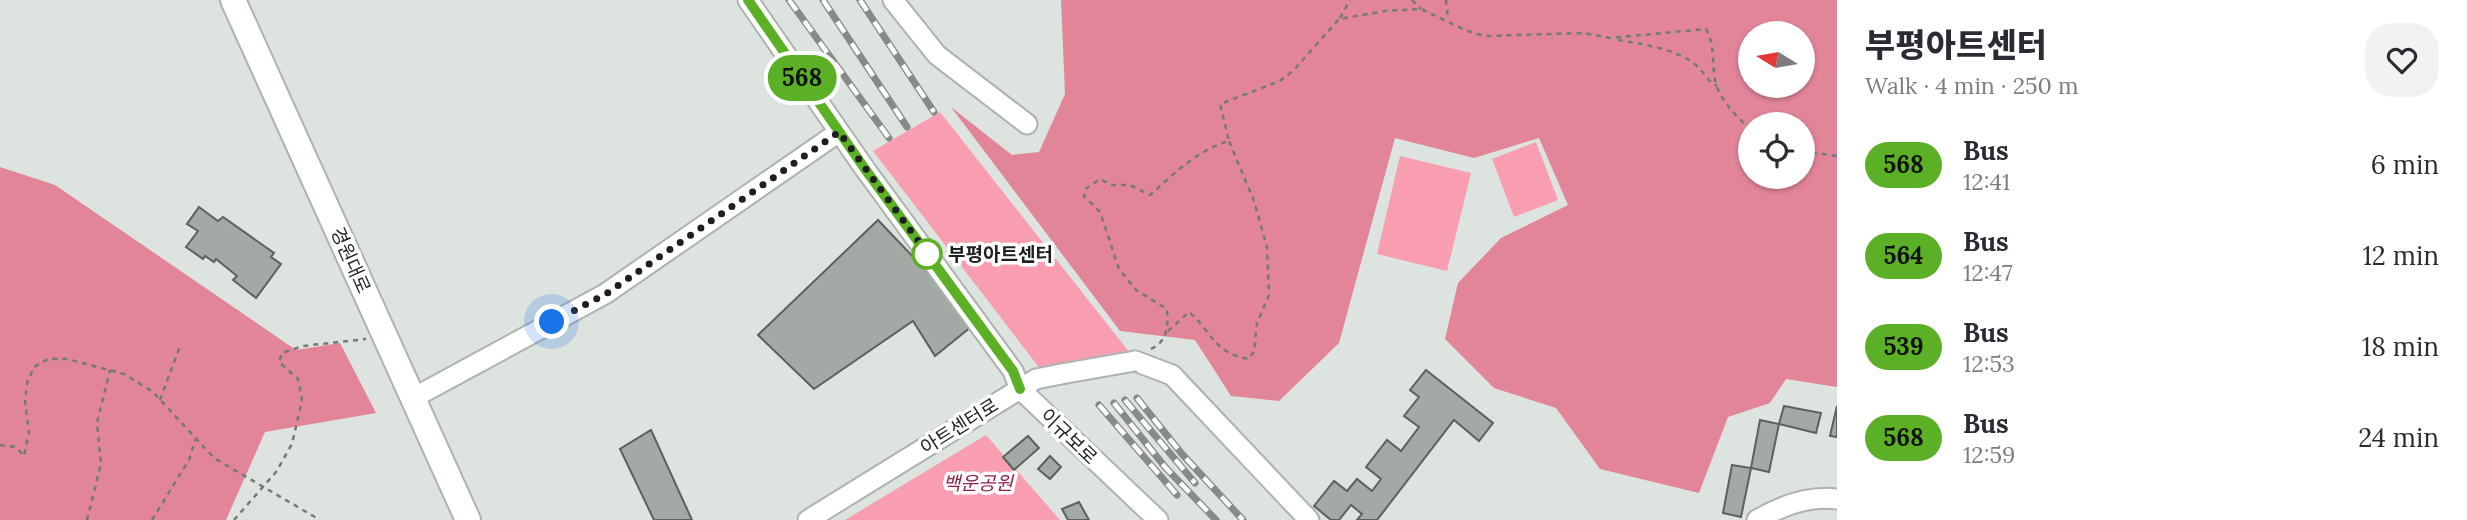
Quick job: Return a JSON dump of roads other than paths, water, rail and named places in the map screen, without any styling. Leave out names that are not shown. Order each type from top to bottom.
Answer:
[{"type":"main road","name":"경원대로","points":[[233,0],[468,520]]},
{"type":"street","name":"이규보로","points":[[748,0],[839,132],[1013,371],[1020,389],[1138,512],[1158,520]]},
{"type":"street","points":[[893,0],[937,55],[1027,124]]},
{"type":"street","points":[[414,398],[606,294],[839,132]]},
{"type":"street","name":"아트센터로","points":[[808,520],[1036,379],[1138,357],[1172,375],[1309,520]]},
{"type":"street","points":[[1757,520],[1782,506],[1824,497],[1837,499]]},
{"type":"railway","points":[[789,0],[889,138]]},
{"type":"railway","points":[[823,0],[907,127]]},
{"type":"railway","points":[[860,0],[934,112]]},
{"type":"railway","points":[[1137,398],[1182,454],[1243,520]]},
{"type":"railway","points":[[1125,400],[1195,483]]},
{"type":"railway","points":[[1114,403],[1165,467],[1216,520]]},
{"type":"railway","points":[[1099,405],[1177,495]]},
{"type":"place","name":"부평아트센터","points":[[927,254]]},
{"type":"park label","name":"백운공원","points":[[978,483]]}]
